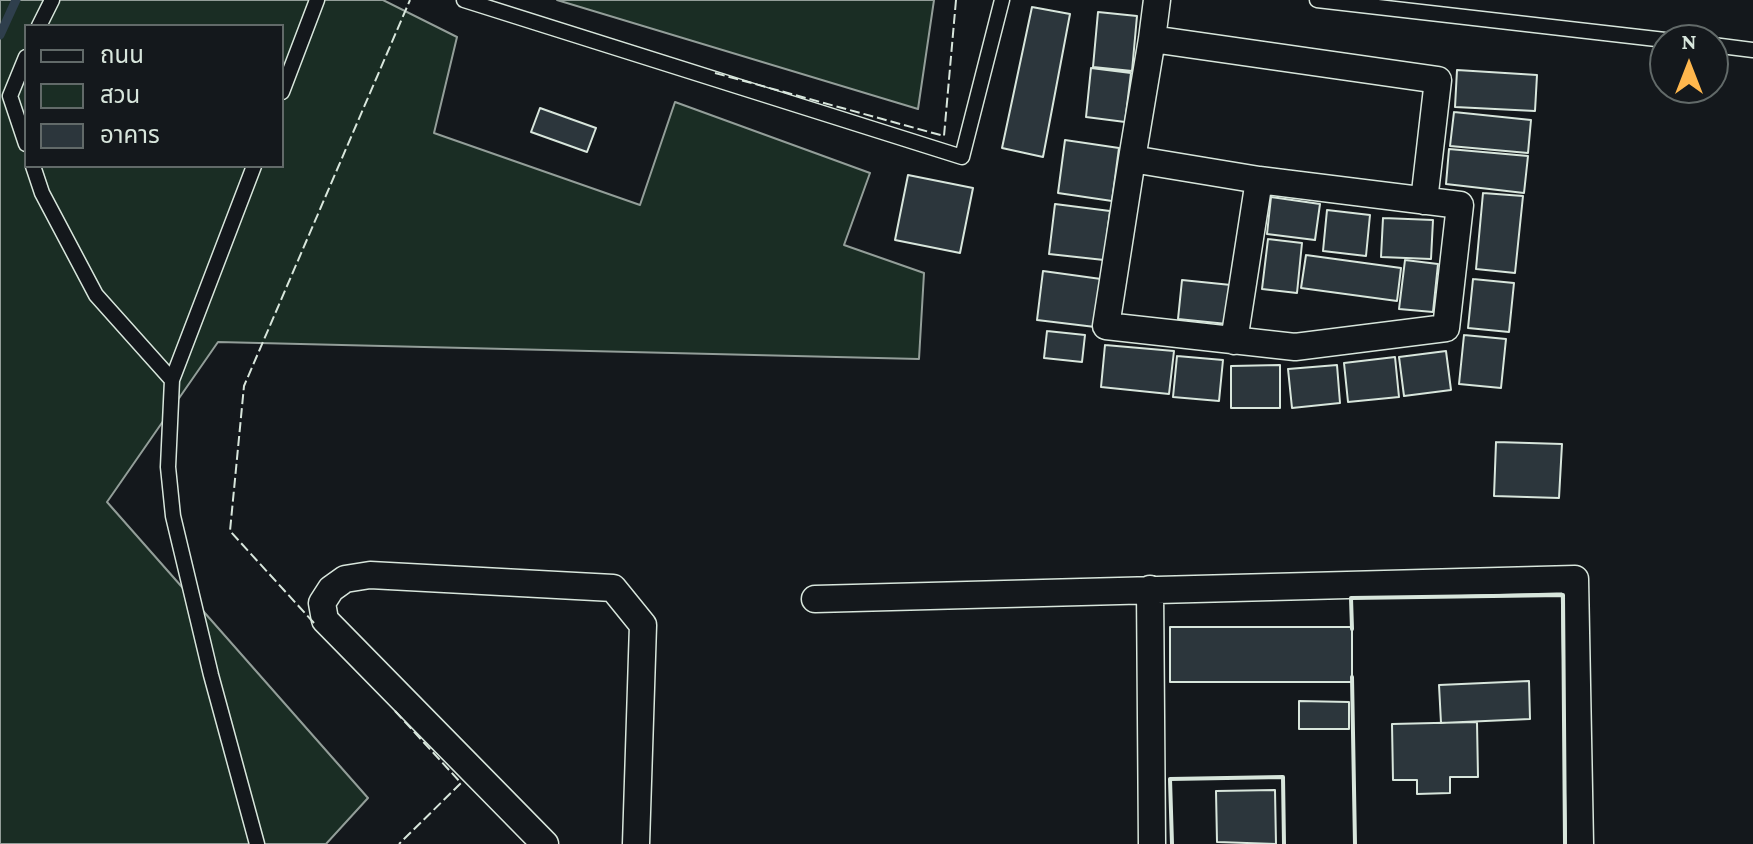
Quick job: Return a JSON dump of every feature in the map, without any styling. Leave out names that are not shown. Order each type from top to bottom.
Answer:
[{"type":"street","points":[[1132,159],[1259,180],[1460,205],[1446,328],[1295,347],[1106,326],[1132,159],[1152,39],[1157,0]]},
{"type":"street","points":[[1152,39],[1438,80],[1424,201]]},
{"type":"street","points":[[1234,341],[1259,180]]},
{"type":"street","points":[[545,844],[325,620],[322,603],[331,589],[345,579],[370,575],[613,588],[643,625],[636,844]]},
{"type":"street","points":[[815,599],[1575,579],[1580,844]]},
{"type":"street","points":[[1150,589],[1152,844]]},
{"type":"lane","points":[[40,24],[52,0]]},
{"type":"lane","points":[[284,87],[317,0]]},
{"type":"lane","points":[[464,0],[962,157],[1002,0]]},
{"type":"lane","points":[[1317,0],[1649,38]]},
{"type":"lane","points":[[1729,47],[1753,50]]},
{"type":"lane","points":[[24,62],[10,96],[24,138]]},
{"type":"lane","points":[[34,168],[42,193],[96,295],[172,380]]},
{"type":"lane","points":[[253,168],[172,380],[168,467],[173,516],[211,675],[257,844]]},
{"type":"green space","points":[[0,0],[383,0],[457,37],[434,133],[640,205],[675,102],[870,173],[844,245],[924,273],[919,359],[218,342],[107,502],[368,798],[326,844],[0,844]]},
{"type":"green space","points":[[557,0],[934,0],[918,109]]},
{"type":"building","points":[[1032,7],[1070,14],[1043,157],[1002,148]]},
{"type":"building","points":[[1098,12],[1137,16],[1132,71],[1093,67]]},
{"type":"building","points":[[1091,68],[1131,73],[1125,122],[1086,117]]},
{"type":"building","points":[[1457,70],[1537,75],[1535,111],[1455,107]]},
{"type":"building","points":[[540,108],[596,128],[587,152],[531,132]]},
{"type":"building","points":[[1454,112],[1531,120],[1528,153],[1450,146]]},
{"type":"building","points":[[1065,140],[1119,148],[1112,201],[1058,193]]},
{"type":"building","points":[[1449,149],[1528,156],[1524,193],[1446,184]]},
{"type":"building","points":[[908,175],[973,188],[960,253],[895,240]]},
{"type":"building","points":[[1483,193],[1523,196],[1515,273],[1476,269]]},
{"type":"building","points":[[1271,197],[1320,204],[1315,240],[1267,234]]},
{"type":"building","points":[[1055,204],[1110,211],[1104,260],[1049,254]]},
{"type":"building","points":[[1327,210],[1370,215],[1366,256],[1323,251]]},
{"type":"building","points":[[1383,218],[1433,220],[1431,259],[1381,257]]},
{"type":"building","points":[[1268,239],[1302,243],[1297,293],[1262,289]]},
{"type":"building","points":[[1306,255],[1401,268],[1397,301],[1301,288]]},
{"type":"building","points":[[1405,260],[1438,264],[1433,312],[1399,309]]},
{"type":"building","points":[[1043,271],[1101,279],[1095,327],[1037,320]]},
{"type":"building","points":[[1473,279],[1514,283],[1509,332],[1468,328]]},
{"type":"building","points":[[1182,280],[1231,285],[1227,324],[1178,319]]},
{"type":"building","points":[[1047,331],[1085,335],[1082,362],[1044,358]]},
{"type":"building","points":[[1464,335],[1506,339],[1501,388],[1459,384]]},
{"type":"building","points":[[1105,345],[1174,351],[1169,394],[1101,387]]},
{"type":"building","points":[[1446,351],[1451,390],[1404,396],[1399,357]]},
{"type":"building","points":[[1177,356],[1223,360],[1219,401],[1173,397]]},
{"type":"building","points":[[1395,357],[1399,397],[1348,402],[1344,363]]},
{"type":"building","points":[[1280,365],[1280,408],[1231,408],[1231,366]]},
{"type":"building","points":[[1337,365],[1340,403],[1292,408],[1288,369]]},
{"type":"building","points":[[1496,442],[1562,444],[1559,498],[1494,496]]},
{"type":"building","points":[[1170,627],[1352,627],[1352,682],[1170,682]]},
{"type":"building","points":[[1529,681],[1530,719],[1441,723],[1439,685]]},
{"type":"building","points":[[1299,701],[1349,702],[1349,729],[1299,729]]},
{"type":"building","points":[[1477,722],[1478,777],[1450,777],[1450,793],[1417,794],[1417,780],[1393,780],[1392,724]]},
{"type":"building","points":[[1275,790],[1276,844],[1217,842],[1216,791]]},
{"type":"waterway","points":[[0,35],[16,0]]},
{"type":"fence","points":[[314,623],[230,531],[244,386],[410,0]]},
{"type":"fence","points":[[715,73],[944,136],[956,0]]},
{"type":"fence","points":[[395,711],[461,783],[399,844]]},
{"type":"wall","points":[[1352,629],[1351,598],[1563,595],[1565,844]]},
{"type":"wall","points":[[1352,677],[1355,844]]},
{"type":"wall","points":[[1172,844],[1170,779],[1283,777],[1284,844]]}]
